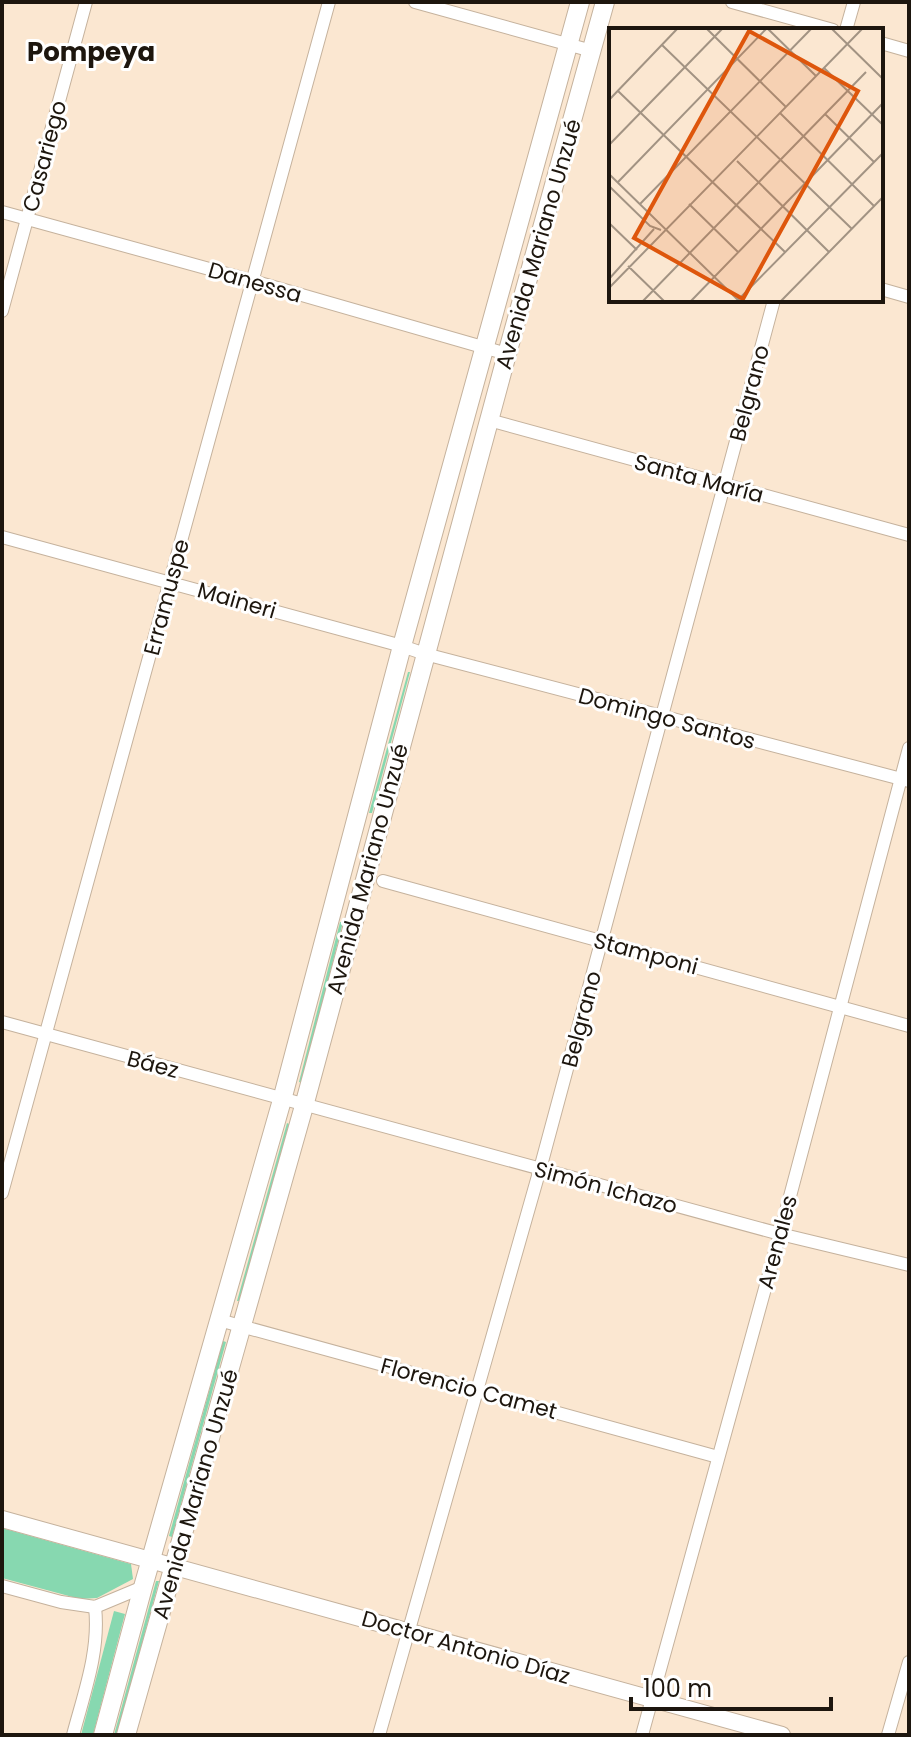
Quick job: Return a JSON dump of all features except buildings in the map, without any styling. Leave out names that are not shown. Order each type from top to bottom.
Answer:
[{"type":"main road","name":"Avenida Mariano Unzué","points":[[103,1735],[282,1100],[402,646],[580,2]]},
{"type":"main road","name":"Avenida Mariano Unzué","points":[[126,1735],[304,1106],[605,2]]},
{"type":"main road","points":[[443,495],[467,500]]},
{"type":"main road","points":[[355,825],[377,832]]},
{"type":"main road","points":[[333,908],[355,915]]},
{"type":"street","name":"Casariego","points":[[2,311],[86,2]]},
{"type":"street","name":"Erramuspe","points":[[2,1193],[329,2]]},
{"type":"street","points":[[415,2],[592,51]]},
{"type":"street","points":[[732,2],[826,28]]},
{"type":"street","points":[[847,28],[854,2]]},
{"type":"street","points":[[883,44],[909,51]]},
{"type":"street","name":"Danessa","points":[[2,212],[507,354]]},
{"type":"street","points":[[883,290],[909,297]]},
{"type":"street","name":"Belgrano","points":[[379,1735],[540,1169],[773,302]]},
{"type":"street","name":"Santa María","points":[[489,420],[909,535]]},
{"type":"street","name":"Maineri","points":[[2,537],[425,654]]},
{"type":"street","name":"Domingo Santos","points":[[425,654],[905,780]]},
{"type":"street","name":"Arenales","points":[[642,1735],[905,780],[909,748]]},
{"type":"street","name":"Stamponi","points":[[383,881],[909,1026]]},
{"type":"street","name":"Báez","points":[[2,1022],[304,1106]]},
{"type":"street","name":"Simón Ichazo","points":[[304,1106],[780,1234],[909,1265]]},
{"type":"street","name":"Florencio Camet","points":[[219,1320],[718,1457]]},
{"type":"street","name":"Doctor Antonio Díaz","points":[[2,1519],[782,1735]]},
{"type":"street","points":[[2,1586],[61,1602],[95,1607],[143,1587]]},
{"type":"street","points":[[73,1735],[94,1656],[98,1629],[95,1607]]},
{"type":"street","points":[[888,1735],[909,1662]]},
{"type":"green space","points":[[408,672],[372,813],[369,813]]},
{"type":"green space","points":[[340,922],[343,922],[302,1083],[299,1082]]},
{"type":"green space","points":[[287,1123],[240,1301],[237,1301]]},
{"type":"green space","points":[[223,1341],[226,1342],[172,1537],[169,1536]]},
{"type":"green space","points":[[2,1528],[131,1564],[133,1579],[97,1598],[80,1599],[2,1578]]},
{"type":"green space","points":[[156,1581],[159,1581],[117,1735],[114,1735]]},
{"type":"green space","points":[[114,1611],[125,1614],[93,1735],[81,1735]]},
{"type":"district","name":"Pompeya","points":[[91,52]]}]
